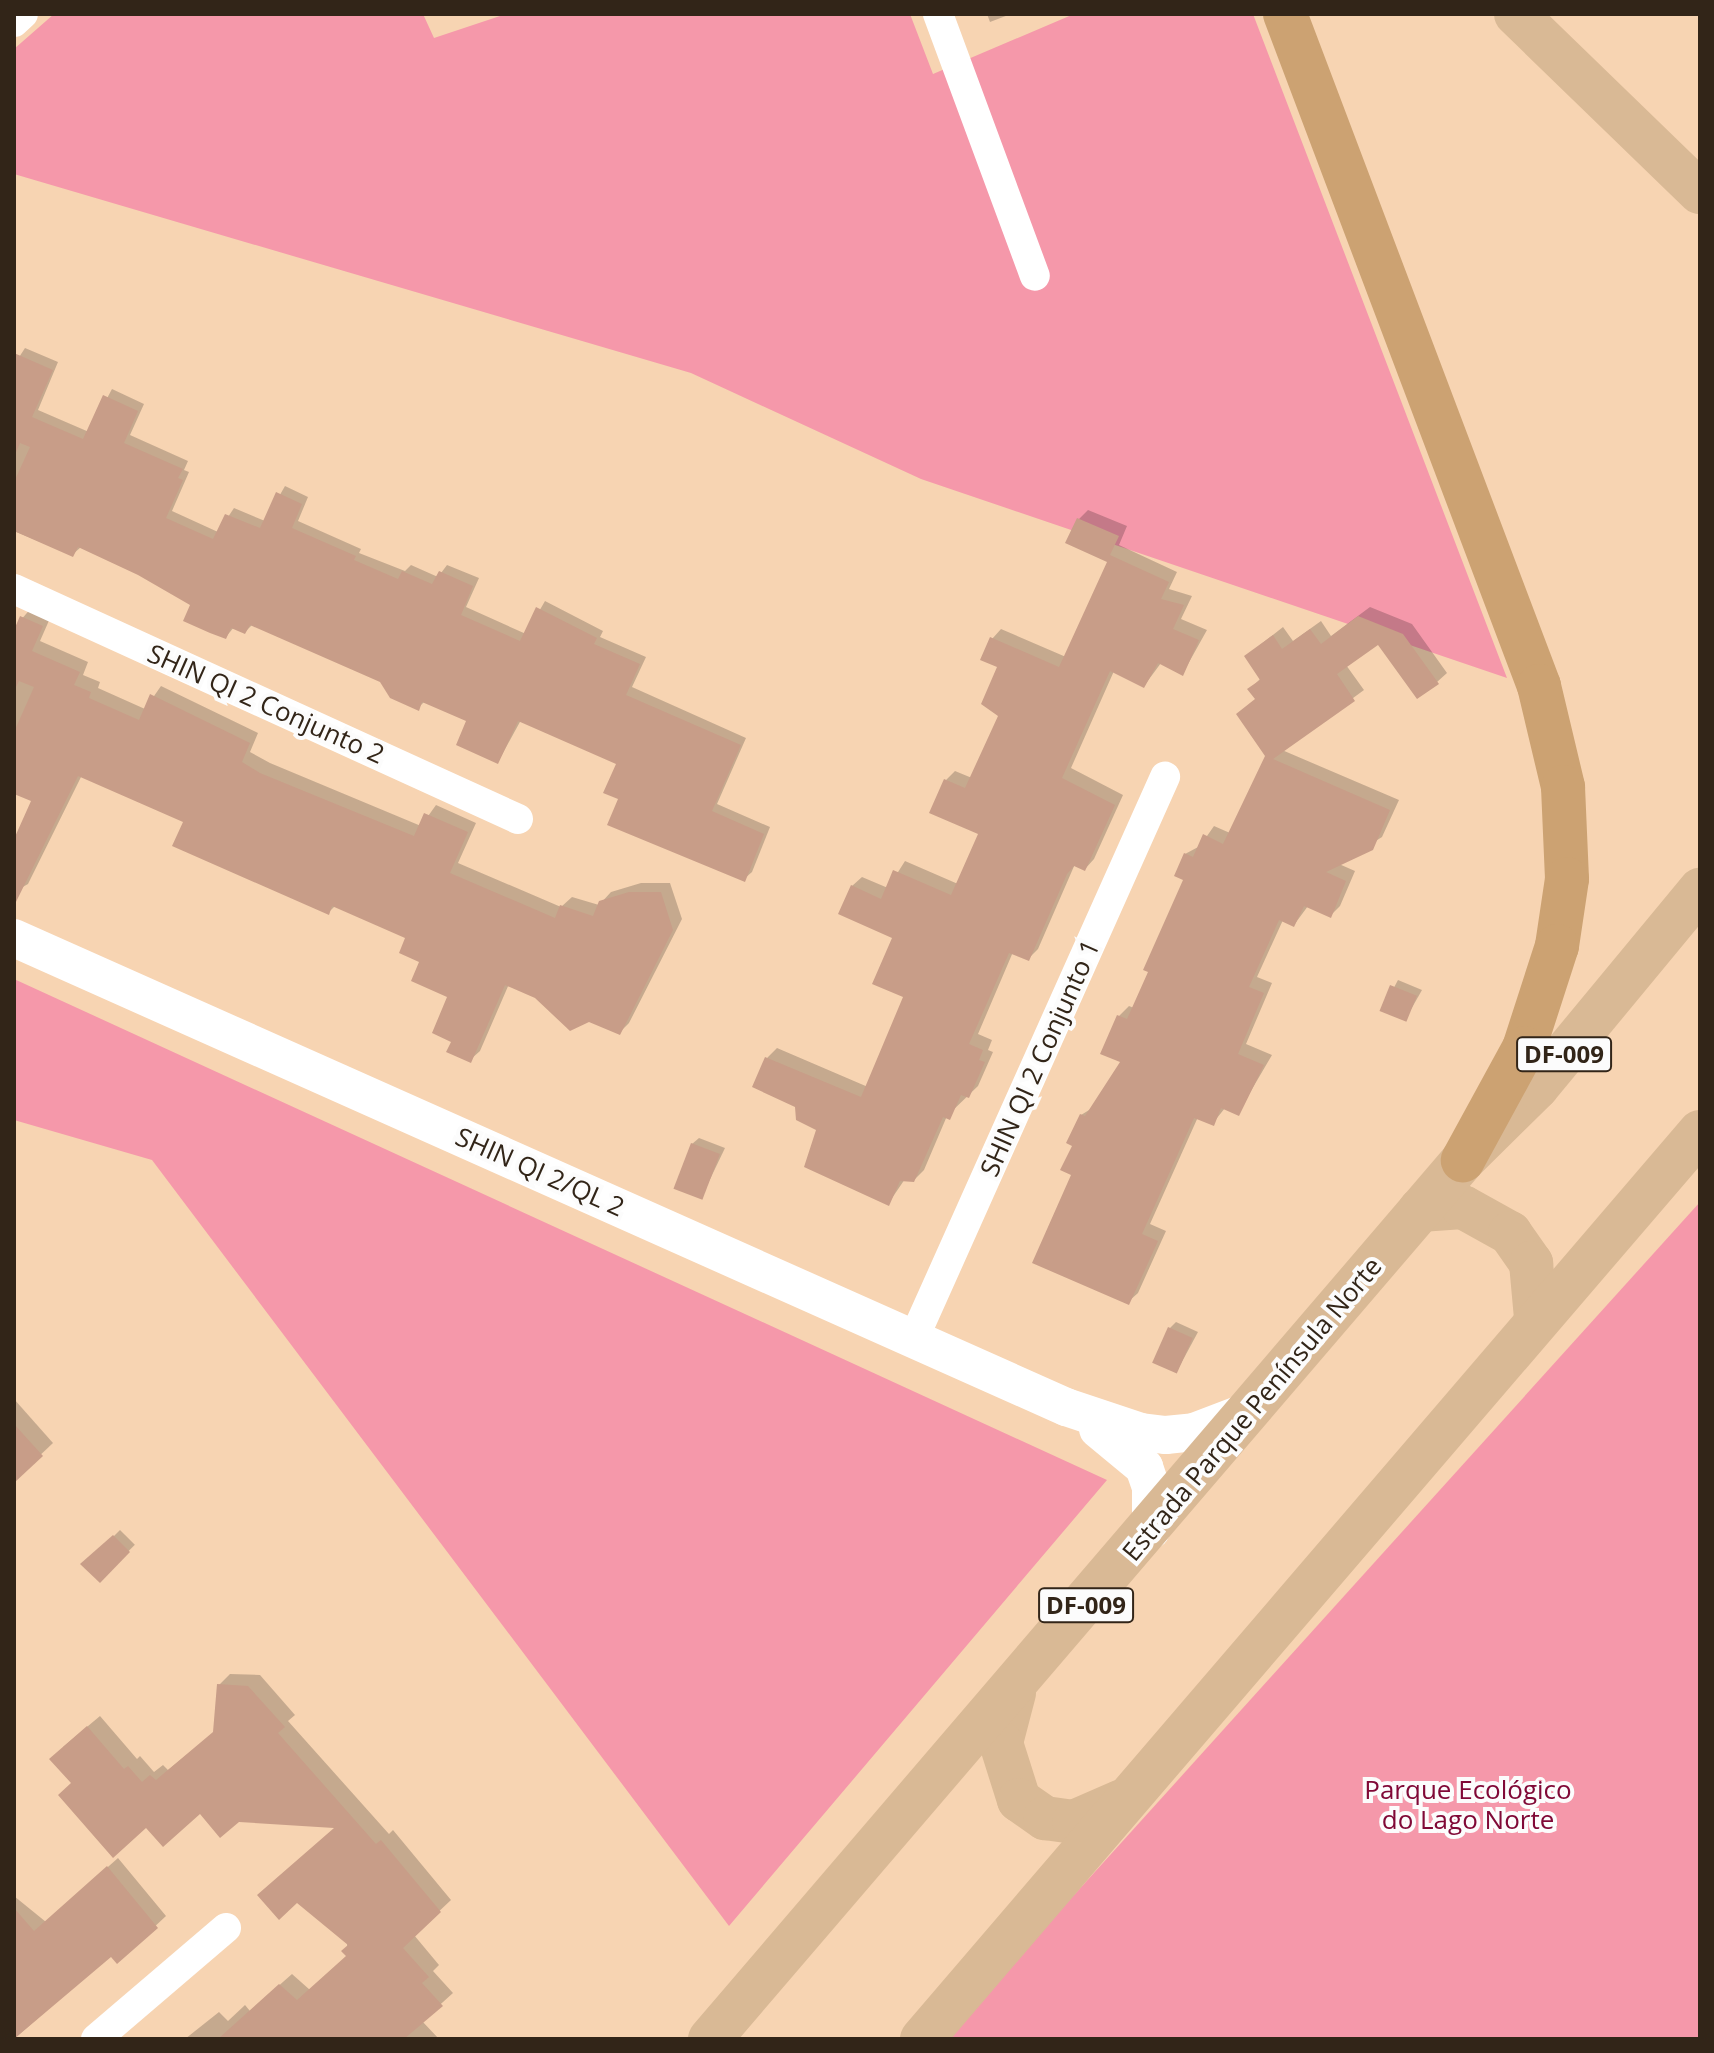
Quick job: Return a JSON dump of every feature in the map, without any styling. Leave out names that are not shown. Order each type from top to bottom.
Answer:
[{"type":"highway","points":[[1285,14],[1539,686],[1563,787],[1567,879],[1557,946],[1530,1035],[1463,1160]]},
{"type":"main road","points":[[1516,14],[1700,192]]},
{"type":"main road","name":"Estrada Parque Península Norte","points":[[710,2039],[1151,1530],[1463,1160],[1537,1087],[1700,890]]},
{"type":"main road","points":[[922,2039],[1536,1318],[1700,1132]]},
{"type":"main road","points":[[1420,1210],[1463,1207],[1510,1233],[1531,1263],[1536,1318]]},
{"type":"main road","points":[[1016,1687],[1001,1743],[1019,1800],[1045,1818],[1074,1822],[1126,1799]]},
{"type":"street","points":[[14,22],[23,14]]},
{"type":"street","points":[[938,14],[1035,276]]},
{"type":"street","name":"SHIN QI 2 Conjunto 2","points":[[14,589],[518,819]]},
{"type":"street","name":"SHIN QI 2 Conjunto 1","points":[[914,1338],[1165,777]]},
{"type":"street","name":"SHIN QI 2/QL 2","points":[[14,938],[1066,1407],[1166,1435],[1194,1432],[1249,1411]]},
{"type":"street","name":"SHIN QI 2/QL 2","points":[[1066,1407],[1132,1452],[1144,1467],[1151,1487],[1151,1530]]},
{"type":"street","points":[[96,2039],[226,1928]]},
{"type":"green space","points":[[54,14],[423,14],[434,38],[506,14],[910,14],[933,74],[1074,14],[1253,14],[1507,678],[921,479],[691,373],[14,174],[14,49]]},
{"type":"green space","points":[[14,979],[1107,1480],[729,1926],[152,1160],[14,1120]]},
{"type":"green space","name":"Parque Ecológico do Lago Norte","points":[[1700,1202],[1700,2039],[944,2039]]},
{"type":"building","points":[[14,353],[53,370],[32,417],[83,439],[103,395],[138,411],[124,443],[183,469],[178,478],[183,480],[166,518],[213,539],[225,514],[260,528],[276,492],[302,504],[292,528],[356,556],[354,560],[398,579],[402,571],[432,584],[439,571],[473,586],[461,615],[520,641],[536,607],[597,638],[594,644],[640,664],[626,695],[741,745],[712,811],[764,834],[745,882],[607,825],[618,799],[603,793],[616,764],[518,721],[498,764],[456,745],[466,721],[422,702],[419,711],[390,698],[380,682],[250,625],[245,634],[231,628],[226,639],[210,633],[183,621],[190,605],[138,575],[78,547],[73,557],[14,531],[14,482],[30,447],[20,443],[14,457]]},
{"type":"building","points":[[1077,518],[1119,536],[1110,555],[1169,582],[1161,599],[1184,605],[1173,629],[1199,640],[1183,676],[1158,663],[1144,688],[1110,671],[1062,778],[1115,805],[1085,871],[1074,866],[1067,874],[1029,961],[1009,953],[969,1044],[983,1050],[979,1060],[985,1062],[969,1098],[961,1095],[950,1120],[943,1117],[914,1182],[900,1181],[889,1206],[804,1167],[816,1130],[796,1120],[795,1107],[752,1087],[765,1057],[861,1097],[903,997],[872,984],[892,938],[838,914],[851,885],[881,899],[893,870],[951,895],[978,834],[929,813],[944,779],[965,788],[998,716],[981,704],[997,667],[980,660],[990,637],[1059,667],[1107,562],[1065,543]]},
{"type":"building","points":[[20,616],[43,626],[32,651],[80,672],[74,685],[91,692],[89,698],[139,720],[150,694],[250,743],[242,762],[260,773],[414,836],[424,813],[468,832],[450,873],[555,918],[560,905],[593,916],[599,901],[629,892],[661,892],[673,930],[620,1035],[589,1022],[570,1031],[535,998],[505,985],[471,1063],[446,1052],[451,1042],[432,1033],[447,997],[411,981],[419,962],[399,953],[405,938],[332,906],[329,915],[172,846],[183,822],[78,776],[14,906],[14,839],[31,801],[14,794],[14,732],[34,687],[19,681],[14,691],[14,630]]},
{"type":"building","points":[[1358,616],[1403,634],[1439,684],[1417,699],[1378,645],[1337,674],[1355,701],[1273,759],[1390,810],[1373,850],[1326,872],[1346,881],[1331,918],[1304,906],[1294,927],[1279,920],[1249,987],[1264,993],[1238,1054],[1264,1065],[1239,1116],[1221,1108],[1214,1126],[1194,1118],[1142,1234],[1158,1241],[1129,1305],[1032,1263],[1071,1175],[1060,1170],[1072,1146],[1066,1143],[1080,1114],[1085,1116],[1120,1062],[1100,1054],[1117,1015],[1127,1019],[1148,972],[1143,970],[1183,880],[1174,876],[1184,853],[1193,857],[1203,834],[1223,844],[1265,756],[1236,714],[1255,699],[1247,689],[1260,680],[1244,656],[1273,635],[1282,649],[1310,629],[1321,644]]},
{"type":"building","points":[[1390,985],[1417,996],[1406,1022],[1380,1011]]},
{"type":"building","points":[[691,1143],[720,1154],[702,1200],[673,1189]]},
{"type":"building","points":[[1168,1327],[1193,1338],[1177,1374],[1152,1363]]},
{"type":"building","points":[[14,1424],[43,1456],[14,1483]]},
{"type":"building","points":[[113,1535],[130,1552],[100,1583],[80,1564]]},
{"type":"building","points":[[217,1684],[248,1686],[285,1727],[278,1733],[376,1844],[381,1840],[441,1912],[403,1948],[429,1977],[422,1983],[443,2006],[404,2039],[218,2039],[279,1984],[297,2000],[346,1956],[341,1951],[348,1945],[297,1903],[279,1920],[257,1895],[334,1828],[239,1822],[220,1838],[200,1814],[163,1847],[146,1828],[113,1858],[58,1795],[71,1783],[49,1759],[87,1726],[124,1769],[128,1766],[142,1782],[150,1775],[156,1780],[213,1732]]},
{"type":"building","points":[[107,1866],[158,1928],[117,1964],[111,1957],[14,2039],[14,1908],[34,1931]]}]
